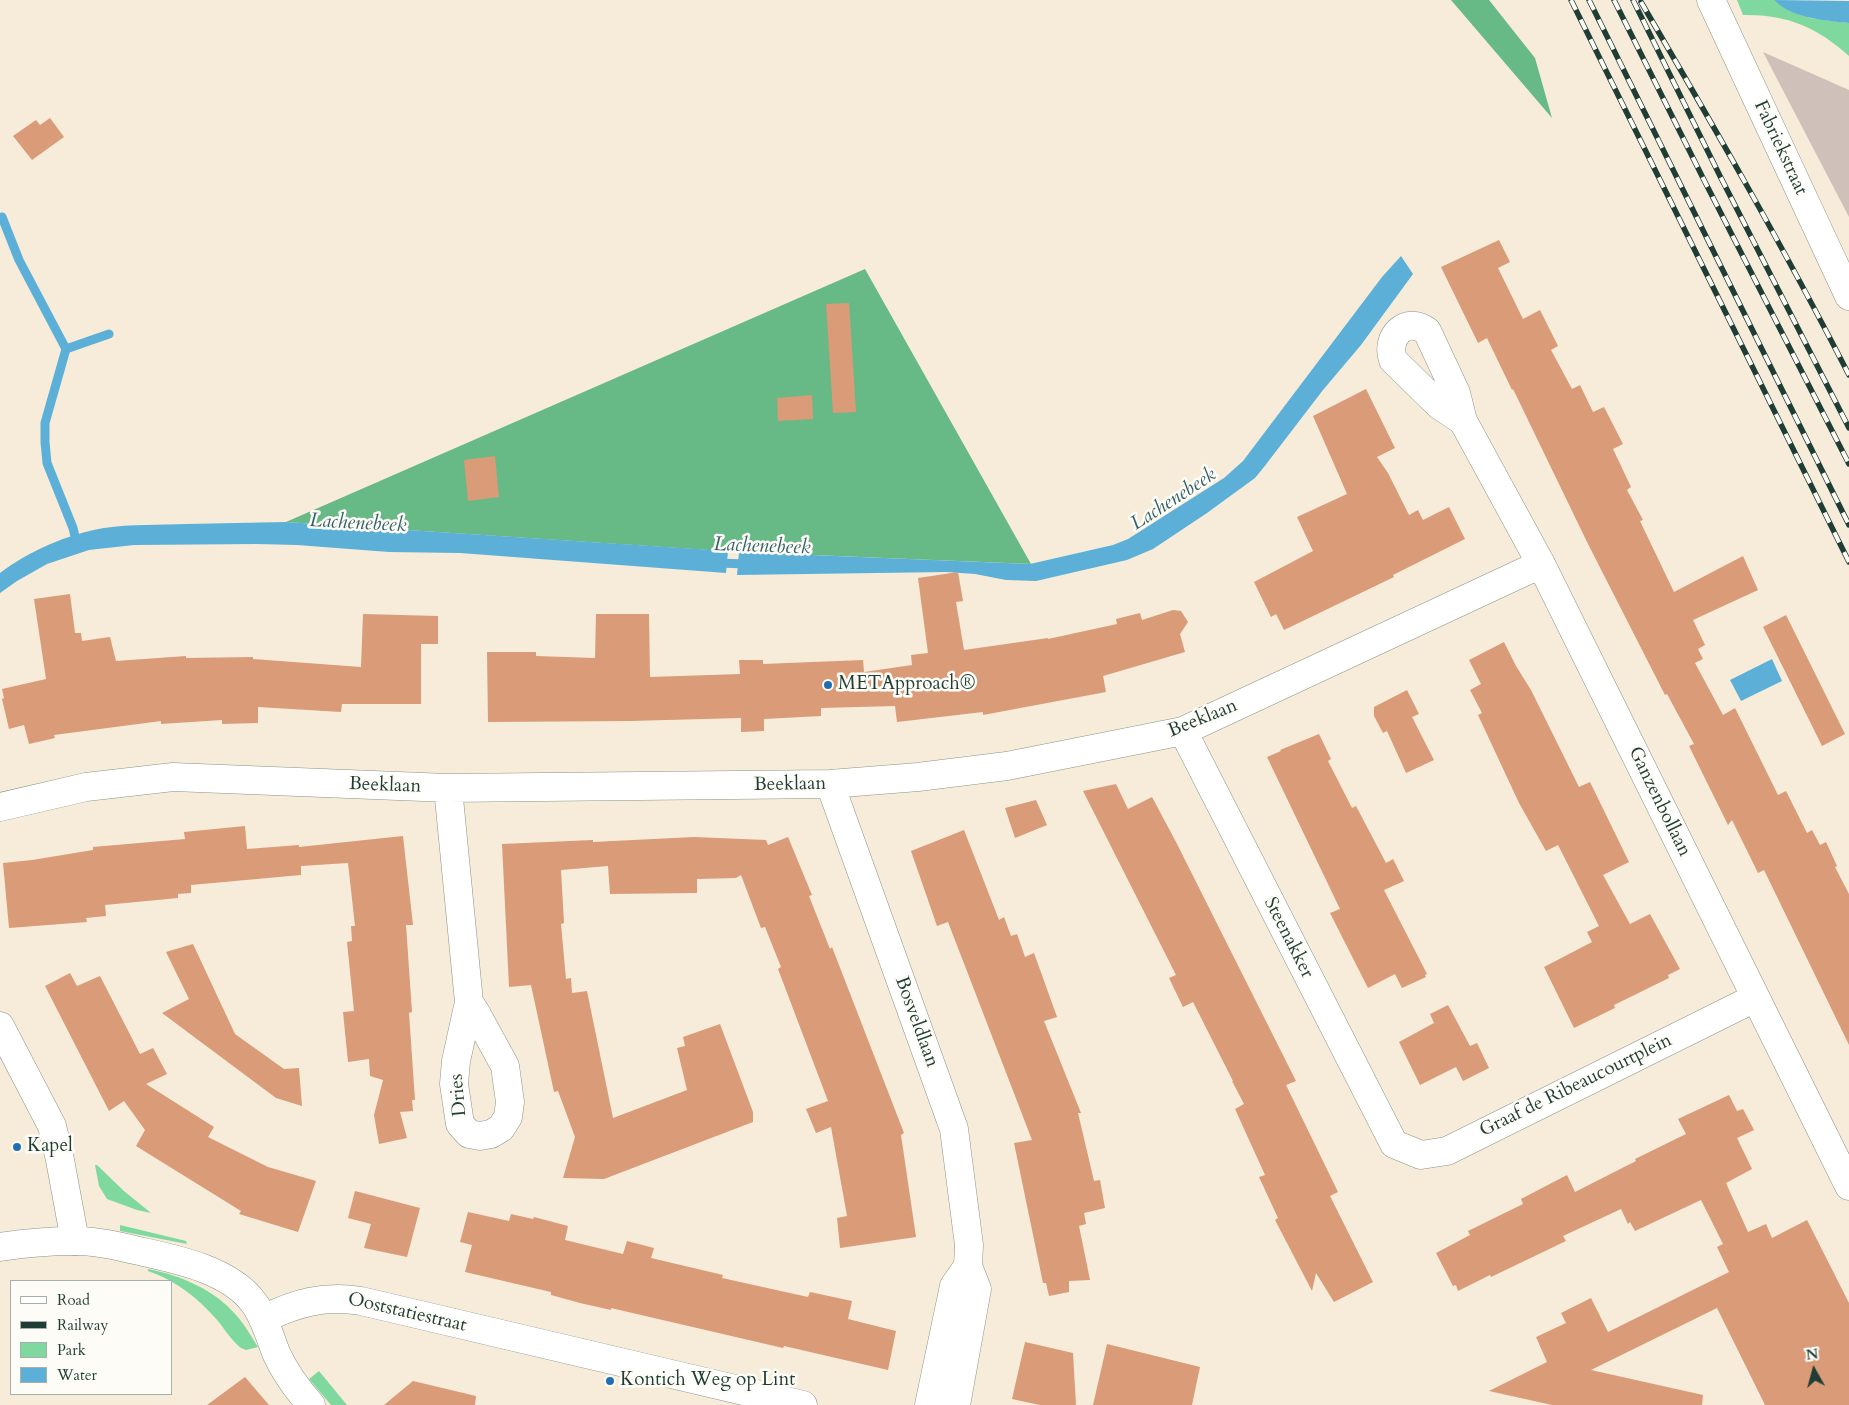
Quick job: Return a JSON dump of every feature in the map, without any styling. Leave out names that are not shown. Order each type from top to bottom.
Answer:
[{"type":"street","name":"Fabriekstraat","points":[[1711,0],[1849,296]]},
{"type":"street","name":"Ganzenbollaan","points":[[1463,421],[1541,564],[1849,1186]]},
{"type":"street","name":"Beeklaan","points":[[0,807],[86,787],[173,778],[448,788],[830,784],[918,777],[1007,766],[1183,731],[1541,564]]},
{"type":"street","name":"Steenakker","points":[[1183,731],[1394,1144]]},
{"type":"street","name":"Bosveldlaan","points":[[830,784],[954,1129],[969,1245],[968,1266],[978,1289],[956,1405]]},
{"type":"street","points":[[448,788],[469,1002]]},
{"type":"street","name":"Graaf de Ribeaucourtplein","points":[[1394,1144],[1421,1155],[1447,1151],[1755,998]]},
{"type":"street","points":[[0,1026],[52,1126],[75,1241]]},
{"type":"street","points":[[0,1246],[75,1241],[102,1242],[180,1260],[205,1269],[240,1289],[254,1302],[286,1372],[311,1405]]},
{"type":"street","points":[[929,1405],[954,1286],[968,1266]]},
{"type":"street","name":"Ooststatiestraat","points":[[263,1319],[285,1309],[308,1302],[343,1298],[361,1300],[802,1405]]},
{"type":"shaded area","points":[[1763,52],[1849,90],[1849,217]]},
{"type":"green space","points":[[1451,0],[1489,0],[1535,58],[1552,118]]},
{"type":"green space","points":[[1737,0],[1774,0],[1793,12],[1810,18],[1849,23],[1849,56],[1825,37],[1800,24],[1773,17],[1743,15]]},
{"type":"green space","points":[[865,269],[1031,564],[739,552],[286,522]]},
{"type":"green space","points":[[95,1165],[151,1213],[107,1199],[99,1186]]},
{"type":"green space","points":[[120,1225],[186,1241],[187,1244],[120,1231]]},
{"type":"green space","points":[[148,1269],[172,1275],[196,1285],[218,1298],[239,1319],[258,1347],[246,1350],[241,1348],[195,1298],[172,1282],[172,1280],[148,1271]]},
{"type":"green space","points":[[319,1371],[347,1405],[331,1405],[309,1379]]},
{"type":"water","points":[[1774,0],[1849,1],[1849,23],[1799,15]]},
{"type":"water","points":[[1401,256],[1413,274],[1361,345],[1323,390],[1255,478],[1153,549],[1127,560],[1036,581],[1006,580],[975,574],[946,572],[737,575],[739,552],[1030,564],[1113,545],[1128,539],[1224,478],[1243,461],[1382,277]]},
{"type":"water","points":[[286,522],[728,551],[726,573],[460,553],[389,552],[297,545],[134,545],[89,550],[47,564],[0,593],[0,573],[49,544],[77,534],[104,528],[135,525]]},
{"type":"water","points":[[1772,659],[1782,681],[1741,701],[1730,680]]},
{"type":"building","points":[[50,118],[64,137],[32,160],[13,136],[36,120],[40,125]]},
{"type":"building","points":[[1499,240],[1510,262],[1498,268],[1523,319],[1540,310],[1558,346],[1551,350],[1572,389],[1580,385],[1593,412],[1604,407],[1623,444],[1613,449],[1631,487],[1627,490],[1643,520],[1640,521],[1674,592],[1743,556],[1758,590],[1693,620],[1705,645],[1698,649],[1703,659],[1695,663],[1723,715],[1735,708],[1778,795],[1786,791],[1807,833],[1812,830],[1820,845],[1826,842],[1837,866],[1835,867],[1849,894],[1849,1045],[1764,870],[1758,873],[1732,820],[1728,825],[1689,746],[1694,744],[1667,694],[1665,695],[1588,544],[1487,338],[1478,343],[1441,267]]},
{"type":"building","points":[[849,303],[856,412],[833,413],[826,304]]},
{"type":"building","points":[[1366,389],[1395,448],[1377,457],[1388,473],[1409,515],[1418,510],[1423,520],[1449,507],[1465,539],[1393,575],[1394,577],[1284,630],[1276,614],[1271,617],[1254,582],[1313,551],[1297,517],[1347,494],[1313,416]]},
{"type":"building","points":[[812,395],[813,419],[778,421],[777,398]]},
{"type":"building","points":[[495,456],[499,497],[468,501],[464,460]]},
{"type":"building","points":[[958,572],[963,601],[956,602],[964,650],[1048,639],[1117,624],[1116,619],[1140,613],[1142,620],[1173,610],[1181,611],[1188,622],[1180,634],[1185,652],[1103,676],[1106,692],[983,715],[983,712],[897,722],[895,706],[821,708],[821,716],[764,719],[764,731],[741,732],[741,718],[488,722],[487,652],[536,652],[536,656],[595,658],[596,614],[649,614],[650,677],[740,674],[739,660],[763,660],[763,664],[863,660],[864,672],[912,665],[911,655],[928,653],[918,578]]},
{"type":"building","points":[[70,594],[75,633],[81,633],[82,641],[110,637],[116,661],[186,656],[186,658],[253,657],[253,659],[361,667],[363,614],[438,616],[438,644],[421,644],[421,704],[342,704],[341,712],[258,707],[258,723],[222,724],[222,720],[161,724],[161,721],[54,735],[55,738],[29,744],[24,725],[9,729],[2,699],[4,698],[2,689],[46,679],[34,599]]},
{"type":"building","points":[[1786,615],[1845,734],[1822,746],[1763,627]]},
{"type":"building","points":[[1504,642],[1531,690],[1579,787],[1590,782],[1629,862],[1603,875],[1630,924],[1650,914],[1680,969],[1668,975],[1669,978],[1614,1005],[1615,1008],[1574,1028],[1544,967],[1592,942],[1587,932],[1599,926],[1558,845],[1546,851],[1519,803],[1478,715],[1482,713],[1470,690],[1481,684],[1469,660]]},
{"type":"building","points":[[1407,690],[1419,714],[1412,717],[1434,760],[1406,773],[1387,731],[1383,733],[1374,716],[1374,707]]},
{"type":"building","points":[[1319,734],[1331,759],[1328,761],[1352,808],[1356,806],[1386,863],[1393,859],[1404,881],[1384,890],[1427,974],[1425,975],[1426,977],[1402,988],[1395,974],[1368,988],[1330,913],[1340,909],[1267,757]]},
{"type":"building","points":[[1116,784],[1128,809],[1152,797],[1296,1081],[1286,1085],[1338,1192],[1330,1196],[1373,1282],[1334,1302],[1316,1273],[1312,1291],[1275,1220],[1278,1218],[1259,1177],[1265,1175],[1235,1109],[1244,1104],[1193,1002],[1183,1007],[1169,978],[1176,975],[1083,791]]},
{"type":"building","points":[[1036,800],[1047,825],[1015,838],[1005,808]]},
{"type":"building","points":[[245,826],[247,849],[299,845],[299,847],[403,836],[413,925],[406,925],[412,1012],[409,1013],[415,1100],[412,1100],[413,1111],[400,1112],[407,1138],[379,1144],[374,1115],[383,1080],[370,1076],[369,1059],[348,1062],[343,1012],[354,1011],[347,942],[352,941],[351,926],[355,926],[348,863],[301,866],[301,875],[191,885],[191,893],[178,894],[178,898],[105,905],[106,916],[86,918],[87,922],[9,928],[3,863],[93,850],[93,847],[185,839],[184,832]]},
{"type":"building","points":[[964,830],[999,920],[1004,917],[1011,936],[1017,934],[1025,957],[1034,953],[1057,1017],[1044,1021],[1081,1113],[1078,1113],[1094,1181],[1100,1180],[1105,1208],[1084,1213],[1086,1224],[1079,1226],[1090,1280],[1069,1281],[1069,1292],[1049,1296],[1046,1283],[1043,1283],[1014,1143],[1032,1140],[948,922],[937,926],[911,851]]},
{"type":"building","points":[[694,837],[766,840],[768,845],[788,837],[812,895],[809,896],[830,949],[832,947],[904,1133],[901,1135],[916,1237],[840,1248],[837,1218],[847,1216],[831,1127],[816,1133],[806,1109],[828,1101],[778,969],[781,967],[765,927],[761,928],[741,875],[736,878],[697,879],[697,893],[610,894],[608,866],[561,870],[564,923],[561,924],[566,979],[571,978],[572,993],[587,991],[613,1118],[687,1090],[677,1048],[685,1046],[683,1037],[720,1024],[753,1112],[753,1122],[604,1179],[563,1178],[575,1137],[558,1091],[554,1092],[531,985],[509,987],[502,844]]},
{"type":"building","points":[[193,944],[235,1034],[284,1069],[299,1068],[302,1106],[276,1098],[162,1013],[189,999],[166,952]]},
{"type":"building","points":[[70,973],[77,986],[100,976],[140,1054],[153,1048],[167,1074],[146,1084],[214,1127],[208,1137],[268,1167],[316,1181],[298,1232],[239,1214],[241,1211],[136,1146],[145,1130],[124,1101],[109,1111],[45,986]]},
{"type":"building","points":[[1448,1005],[1470,1046],[1477,1043],[1489,1068],[1463,1081],[1456,1067],[1420,1085],[1399,1042],[1434,1023],[1430,1014]]},
{"type":"building","points":[[1729,1095],[1737,1111],[1743,1109],[1754,1130],[1737,1138],[1752,1169],[1726,1183],[1748,1232],[1766,1224],[1772,1238],[1807,1220],[1849,1303],[1849,1405],[1765,1405],[1717,1308],[1591,1370],[1703,1395],[1702,1405],[1552,1405],[1489,1391],[1547,1362],[1536,1337],[1566,1323],[1561,1313],[1591,1298],[1608,1332],[1729,1272],[1717,1247],[1723,1244],[1701,1200],[1635,1231],[1630,1222],[1628,1224],[1621,1209],[1563,1236],[1566,1241],[1458,1291],[1456,1285],[1453,1286],[1436,1253],[1470,1235],[1468,1231],[1523,1204],[1521,1199],[1567,1175],[1575,1192],[1636,1161],[1635,1159],[1686,1134],[1678,1119]]},
{"type":"building","points":[[355,1191],[420,1208],[407,1257],[364,1248],[371,1224],[348,1218]]},
{"type":"building","points":[[468,1212],[509,1221],[511,1214],[533,1219],[534,1217],[568,1226],[565,1240],[623,1254],[627,1241],[654,1248],[651,1258],[723,1275],[722,1278],[808,1297],[810,1292],[852,1301],[848,1319],[896,1331],[888,1370],[611,1308],[611,1310],[580,1303],[551,1295],[551,1292],[465,1272],[472,1245],[460,1242]]},
{"type":"building","points":[[1025,1342],[1073,1353],[1076,1405],[1040,1405],[1012,1399]]},
{"type":"building","points":[[1107,1344],[1200,1367],[1192,1405],[1093,1405]]},
{"type":"building","points":[[245,1377],[269,1405],[207,1405]]},
{"type":"building","points":[[413,1381],[476,1396],[475,1405],[384,1405]]},
{"type":"waterway","points":[[2,217],[19,260],[66,349],[45,423],[45,442],[47,463],[73,528],[77,545]]},
{"type":"waterway","points":[[66,349],[109,334]]},
{"type":"waterway","name":"Lachenebeek","points":[[716,563],[748,564]]},
{"type":"railway","points":[[1571,0],[1849,562]]},
{"type":"railway","points":[[1589,0],[1849,525]]},
{"type":"railway","points":[[1614,0],[1849,464]]},
{"type":"railway","points":[[1633,0],[1720,176],[1849,428]]},
{"type":"railway","points":[[1641,2],[1748,187],[1849,375]]},
{"type":"place","name":"METApproach®","points":[[828,685]]},
{"type":"place","name":"Kapel","points":[[17,1147]]},
{"type":"place","name":"Kontich Weg op Lint","points":[[610,1381]]}]
